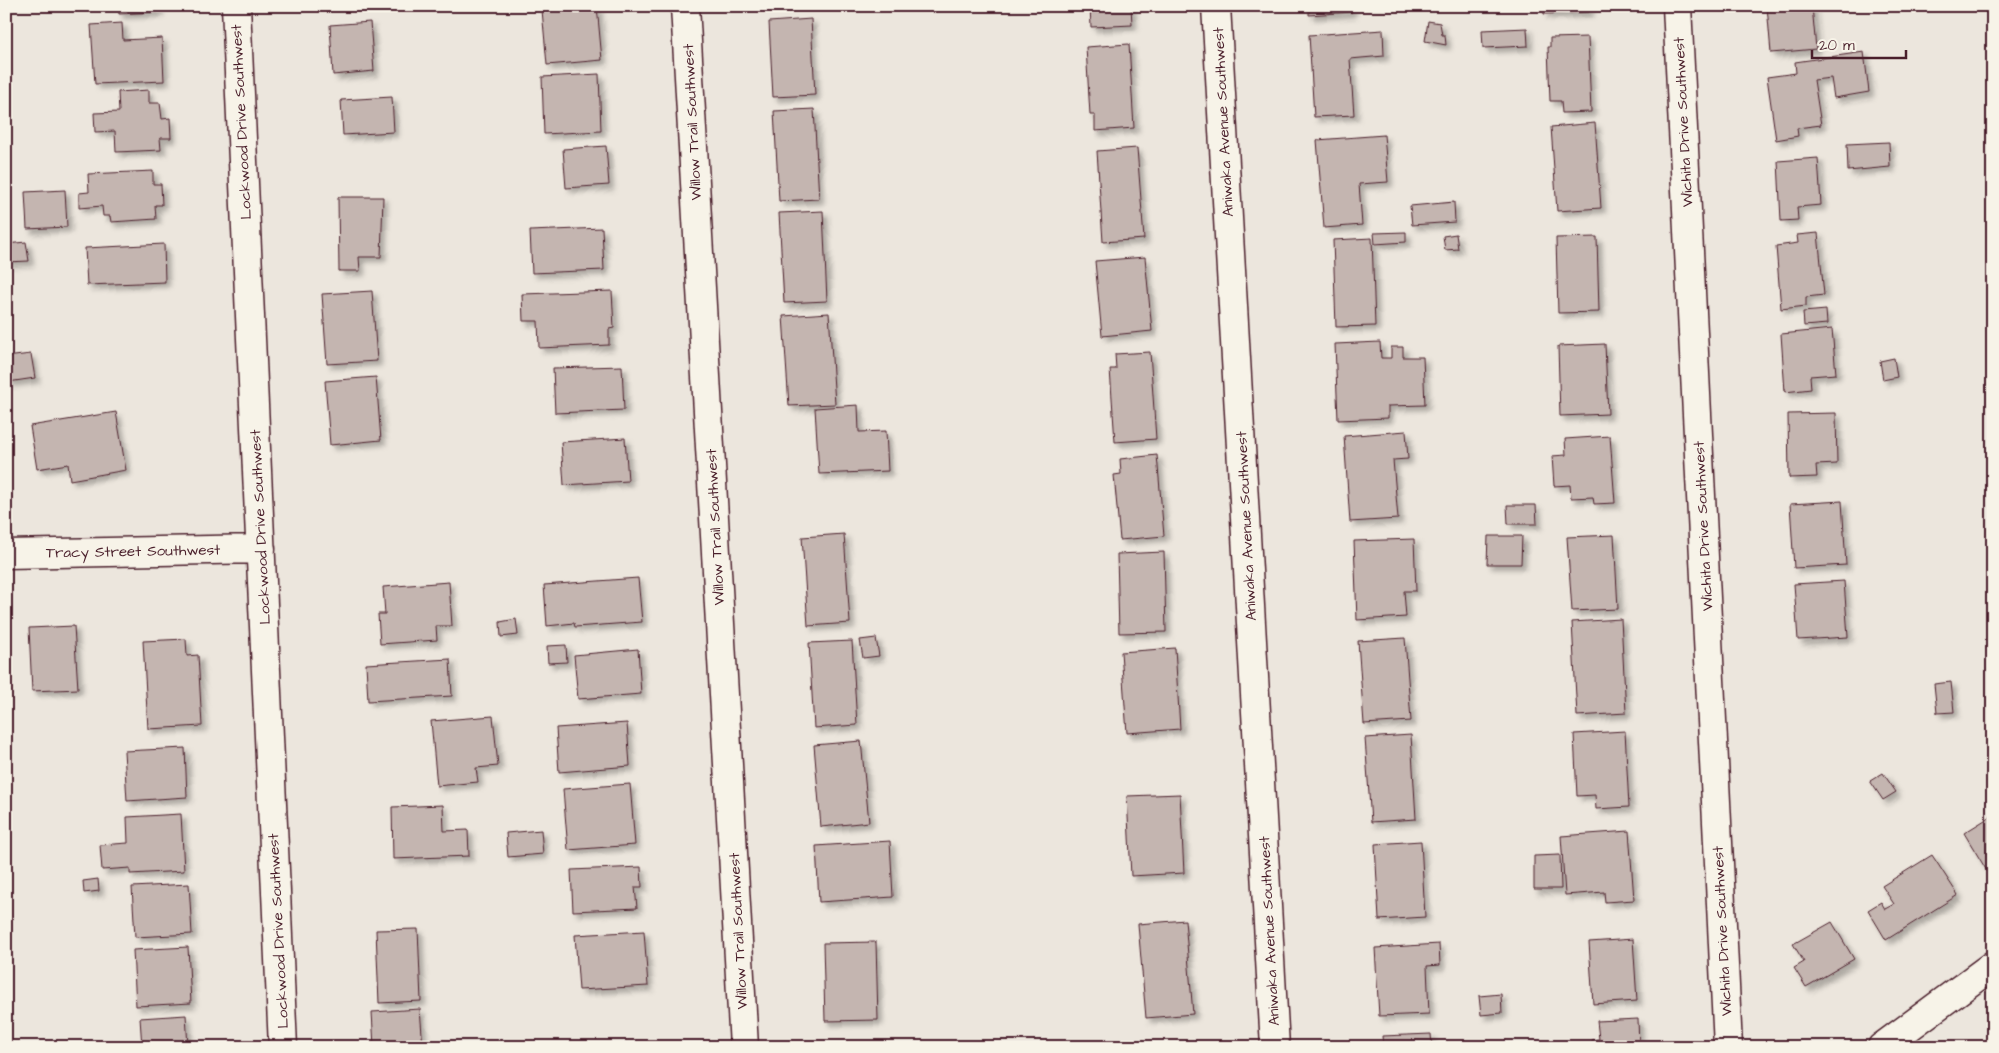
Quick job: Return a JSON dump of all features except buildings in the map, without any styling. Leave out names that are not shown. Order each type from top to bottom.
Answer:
[{"type":"street","name":"Lockwood Drive Southwest","points":[[236,6],[283,1047]]},
{"type":"street","name":"Willow Trail Southwest","points":[[685,6],[744,1047]]},
{"type":"street","name":"Aniwaka Avenue Southwest","points":[[1216,6],[1275,1047]]},
{"type":"street","name":"Wichita Drive Southwest","points":[[1677,6],[1728,1047]]},
{"type":"street","name":"Tracy Street Southwest","points":[[6,554],[260,549]]},
{"type":"street","points":[[1882,1047],[1993,965]]}]
